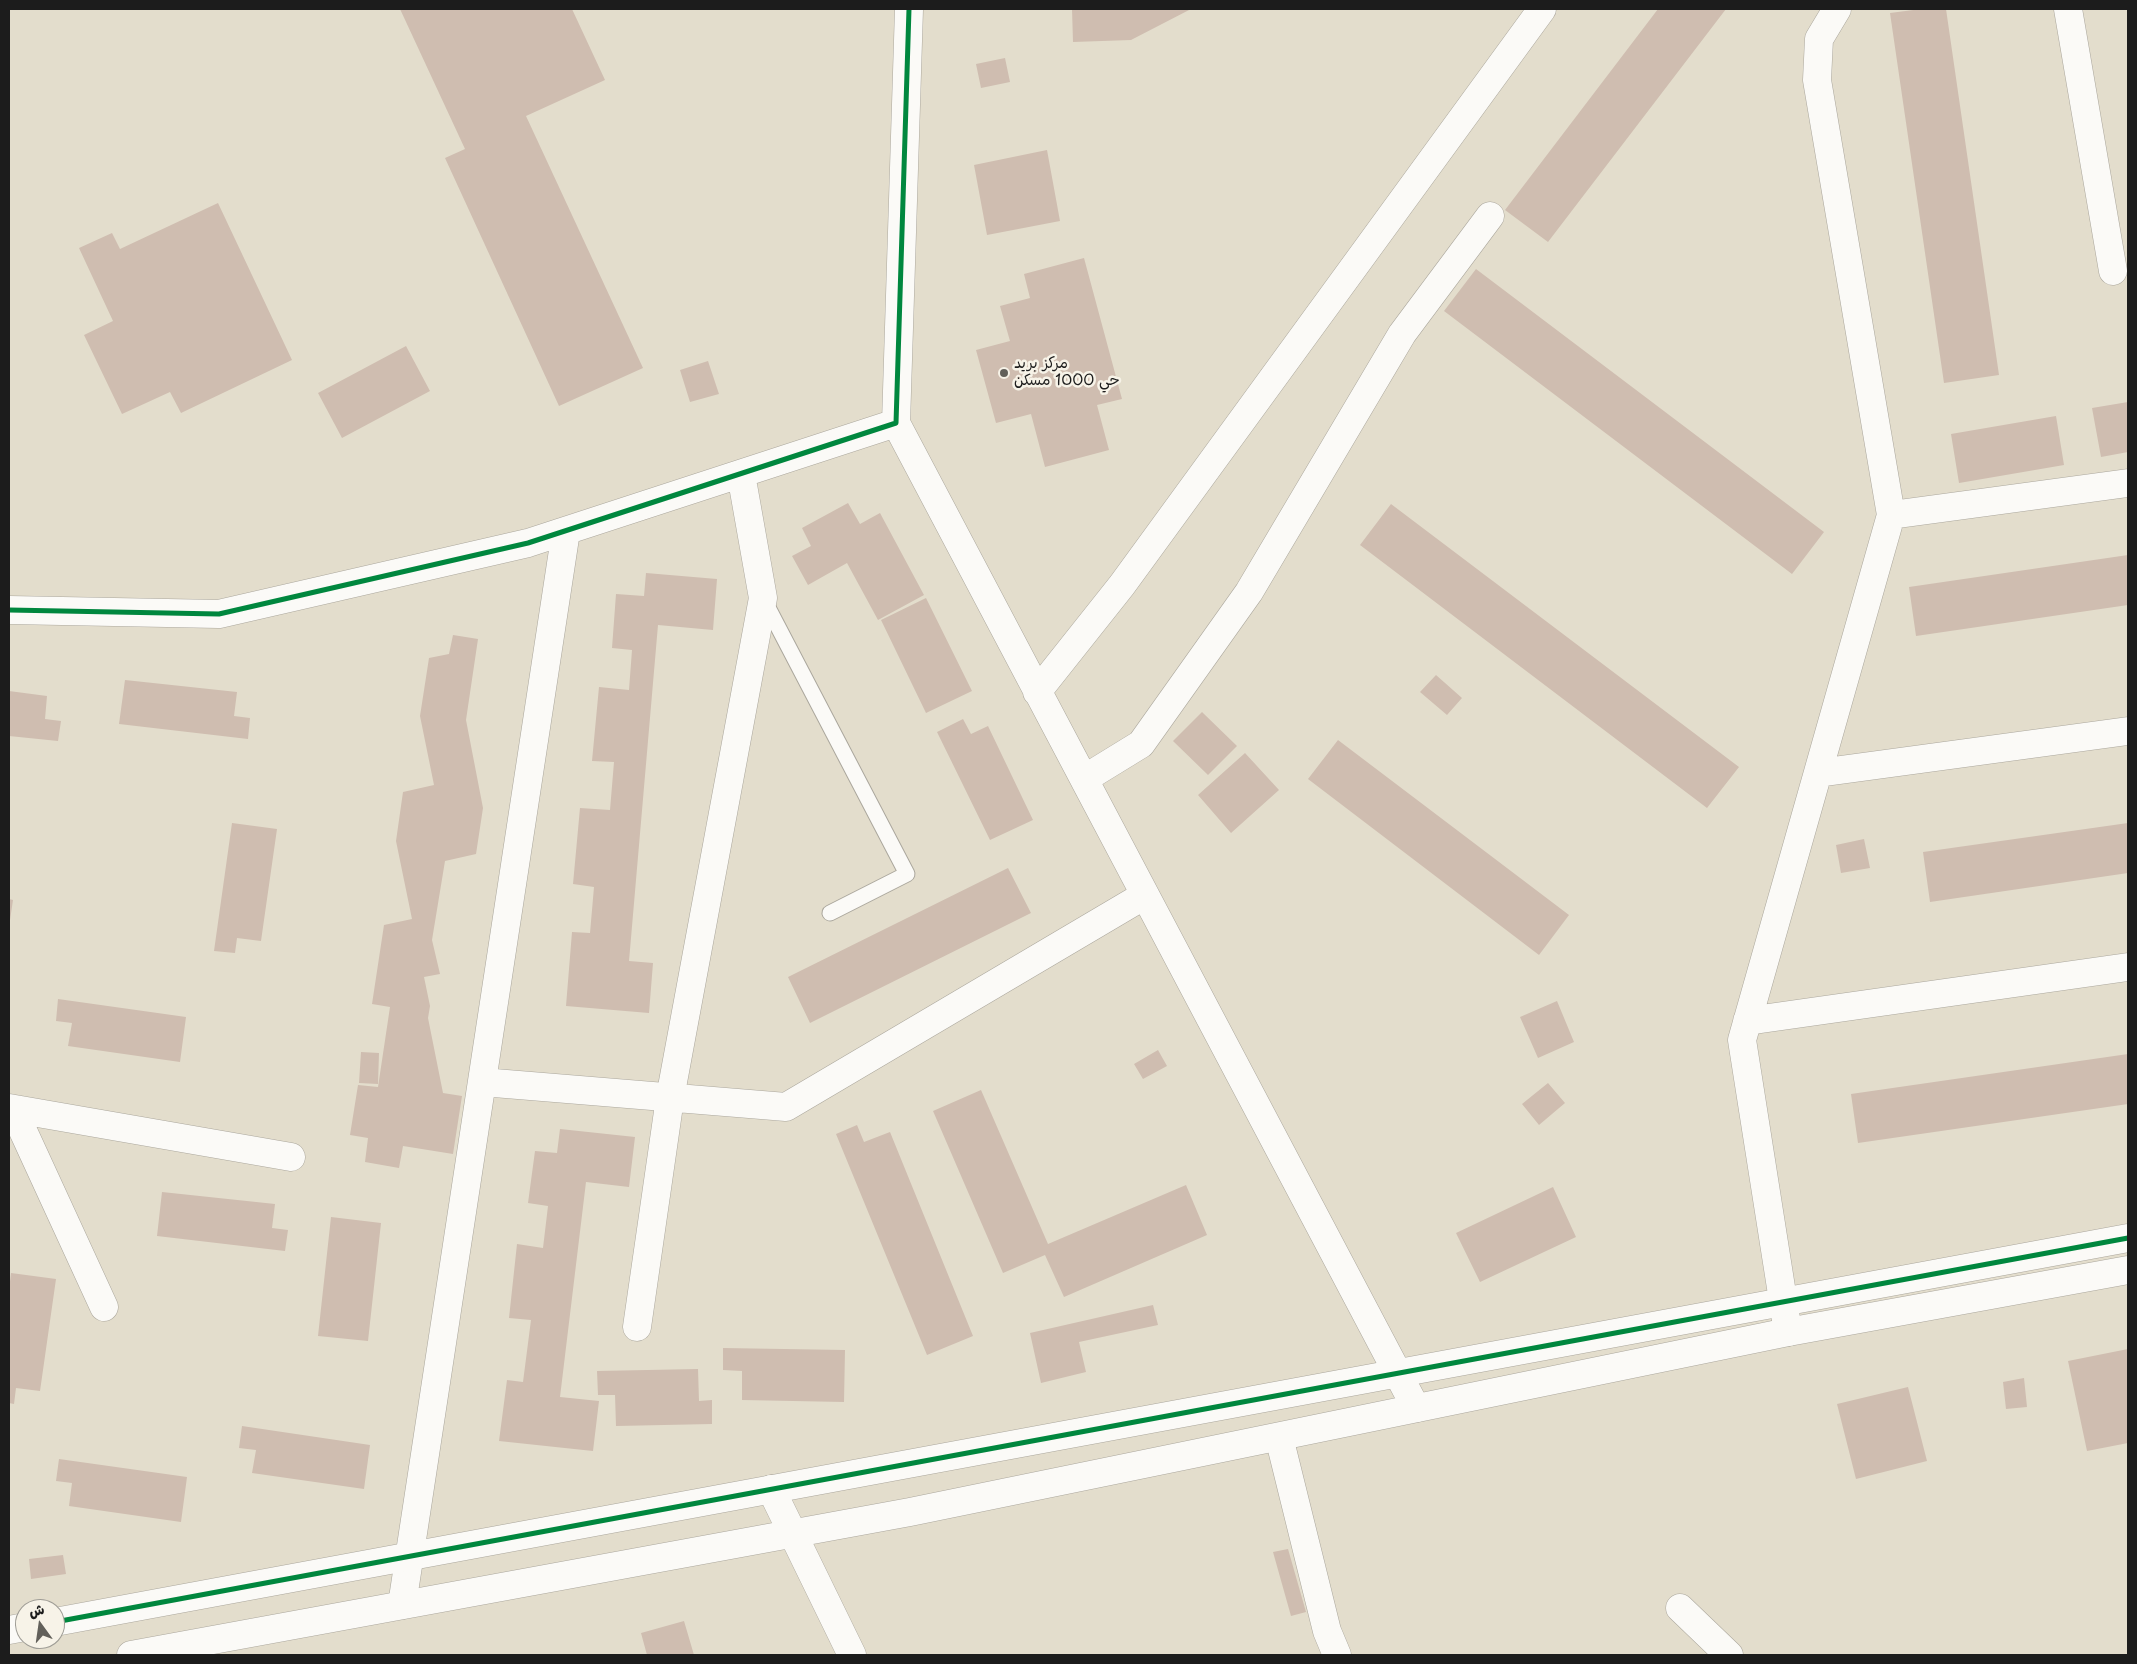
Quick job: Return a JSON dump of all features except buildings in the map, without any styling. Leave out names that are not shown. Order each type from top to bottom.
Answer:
[{"type":"street","points":[[909,9],[896,423],[1416,1408]]},
{"type":"street","points":[[1037,692],[1122,584],[1542,9]]},
{"type":"street","points":[[1788,1332],[1742,1040],[1891,514],[1817,80],[1819,39],[1837,9]]},
{"type":"street","points":[[2068,9],[2114,271]]},
{"type":"street","points":[[1084,779],[1141,744],[1249,592],[1402,334],[1490,216]]},
{"type":"street","points":[[9,610],[219,614],[528,543],[896,423]]},
{"type":"street","points":[[636,1327],[670,1098],[763,598],[741,474]]},
{"type":"street","points":[[1891,514],[2128,483]]},
{"type":"street","points":[[402,1605],[566,531]]},
{"type":"street","points":[[1818,773],[2128,731]]},
{"type":"street","points":[[482,1082],[786,1107],[1145,895]]},
{"type":"street","points":[[1747,1021],[2128,967]]},
{"type":"street","points":[[11,1108],[291,1157]]},
{"type":"street","points":[[11,1108],[104,1307]]},
{"type":"street","points":[[65,1620],[1396,1372],[2128,1238]]},
{"type":"street","points":[[131,1655],[910,1512],[1788,1332],[2128,1270]]},
{"type":"street","points":[[1279,1436],[1327,1631],[1337,1655]]},
{"type":"street","points":[[771,1489],[852,1655]]},
{"type":"street","points":[[1680,1608],[1729,1655]]},
{"type":"lane","points":[[763,598],[907,874],[830,914]]},
{"type":"cycle path","points":[[9,610],[219,614],[528,543],[896,423],[909,9]]},
{"type":"cycle path","points":[[65,1620],[2128,1238]]},
{"type":"place","name":"مركز بريد حي 1000 مسكن","points":[[1004,373]]}]
